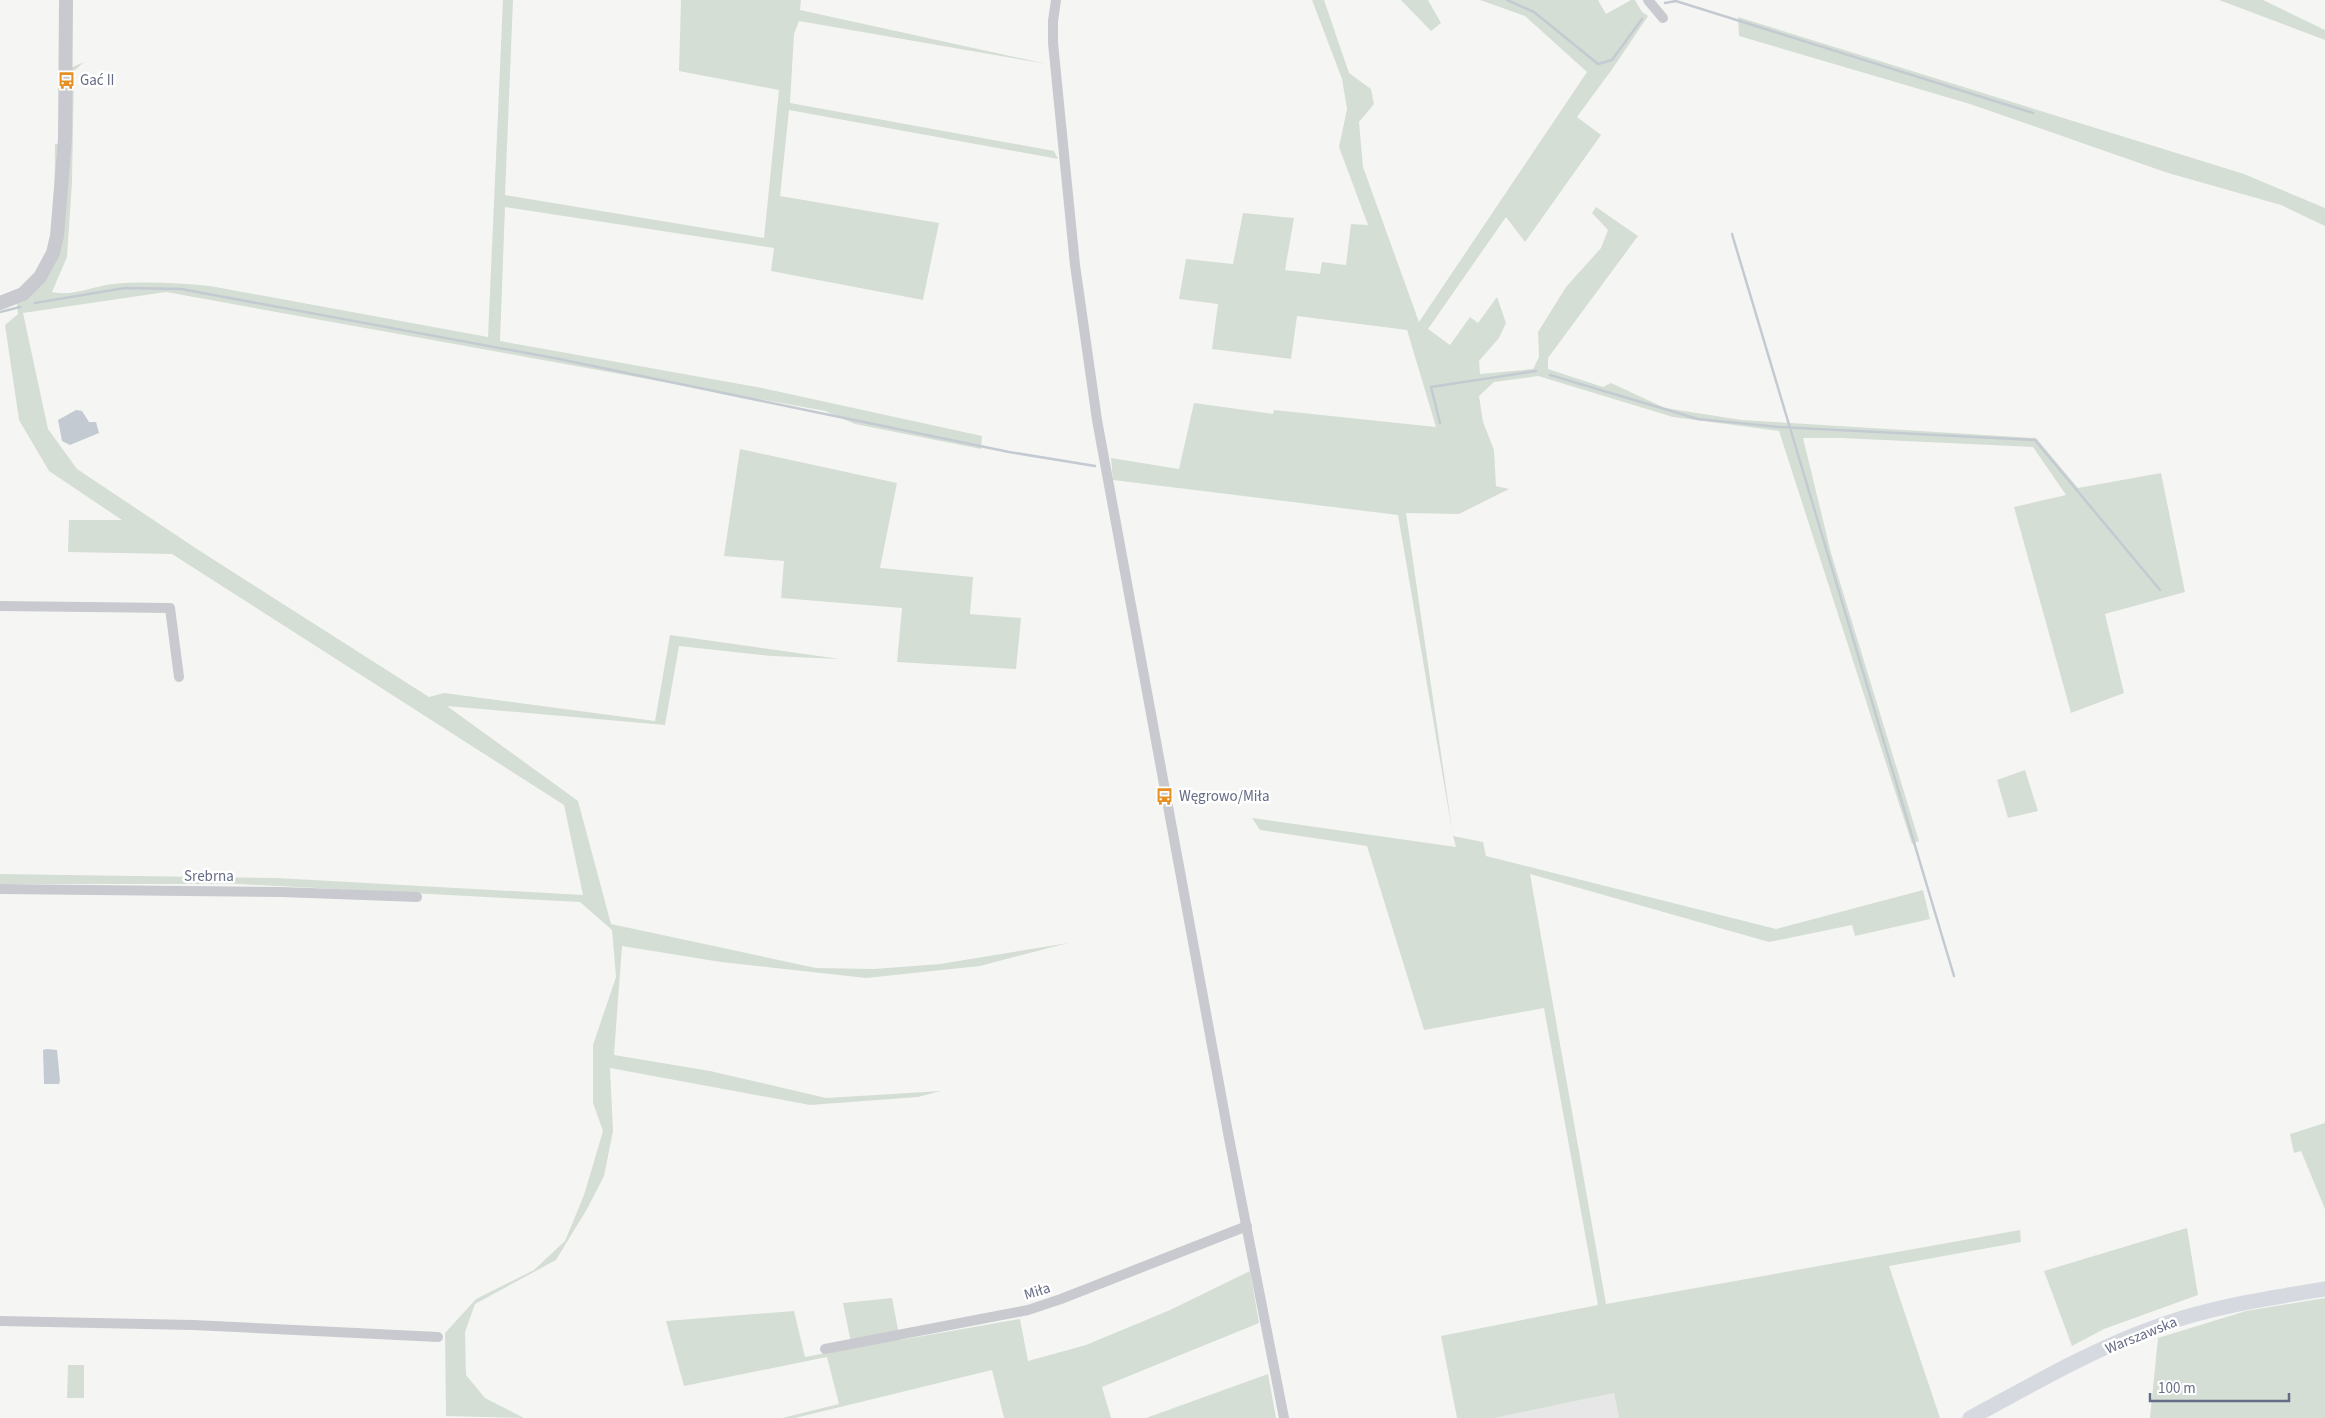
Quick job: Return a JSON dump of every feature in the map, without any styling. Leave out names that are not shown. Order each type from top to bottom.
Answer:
[{"type":"main road","name":"Warszawska","points":[[1970,1418],[2072,1364],[2162,1324],[2227,1307],[2325,1288]]},
{"type":"street","points":[[0,304],[23,294],[40,277],[53,253],[57,236],[65,139],[66,0]]},
{"type":"street","points":[[1056,0],[1053,20],[1054,53],[1075,265],[1097,420],[1170,824],[1284,1418]]},
{"type":"street","points":[[1648,0],[1663,18]]},
{"type":"street","points":[[0,606],[170,608],[179,678]]},
{"type":"street","name":"Srebrna","points":[[0,889],[282,892],[417,897]]},
{"type":"street","name":"Miła","points":[[826,1349],[1028,1310],[1061,1299],[1247,1226]]},
{"type":"street","points":[[0,1321],[193,1325],[438,1338]]},
{"type":"shaded area","points":[[503,0],[513,0],[505,195],[764,238],[779,90],[679,71],[681,0],[801,0],[800,10],[1047,64],[799,21],[794,34],[790,103],[1054,151],[1058,159],[789,110],[780,196],[939,223],[923,300],[771,271],[774,248],[505,207],[500,341],[762,388],[982,436],[981,449],[855,424],[825,411],[166,292],[23,313],[48,429],[77,469],[200,551],[429,697],[444,693],[655,721],[670,635],[840,659],[771,656],[679,646],[665,725],[447,706],[578,801],[611,924],[816,968],[874,969],[940,964],[1068,943],[980,966],[866,978],[721,962],[622,946],[614,1055],[710,1071],[826,1098],[941,1091],[918,1097],[810,1105],[610,1068],[613,1131],[604,1176],[587,1209],[556,1260],[475,1304],[465,1332],[466,1375],[485,1398],[524,1418],[446,1416],[445,1333],[476,1299],[534,1270],[565,1241],[584,1195],[603,1131],[593,1103],[593,1045],[616,977],[612,930],[580,902],[238,884],[0,884],[0,874],[277,878],[583,895],[564,805],[172,554],[68,552],[69,520],[122,520],[49,471],[19,420],[5,325],[18,314],[16,295],[39,280],[54,229],[55,144],[65,144],[68,69],[84,62],[74,71],[72,182],[67,257],[52,292],[67,293],[105,285],[137,283],[174,283],[210,286],[488,337]]},
{"type":"shaded area","points":[[1312,0],[1324,0],[1349,73],[1371,89],[1374,104],[1359,122],[1363,167],[1419,322],[1587,72],[1525,16],[1480,0],[1598,0],[1606,14],[1631,0],[1635,0],[1642,12],[1648,16],[1577,117],[1601,135],[1525,242],[1506,217],[1428,329],[1450,345],[1470,317],[1478,323],[1497,297],[1506,323],[1499,338],[1479,361],[1480,374],[1533,369],[1539,357],[1538,332],[1566,287],[1601,248],[1608,230],[1592,213],[1596,207],[1638,236],[1548,358],[1548,369],[1603,387],[1611,383],[1665,408],[1742,420],[2036,438],[2078,488],[2161,473],[2185,592],[2105,614],[2124,693],[2071,713],[2014,507],[2066,495],[2033,447],[1803,438],[1831,553],[1919,841],[1912,844],[1779,431],[1673,417],[1538,376],[1494,382],[1479,396],[1483,422],[1494,450],[1496,486],[1509,489],[1459,514],[1406,513],[1453,836],[1398,515],[1113,480],[1111,458],[1179,469],[1194,403],[1273,414],[1274,410],[1436,427],[1407,330],[1297,316],[1291,359],[1212,349],[1218,304],[1179,299],[1186,259],[1233,264],[1243,213],[1294,218],[1285,270],[1320,274],[1322,262],[1346,265],[1351,224],[1368,225],[1339,147],[1347,109],[1342,79]]},
{"type":"shaded area","points":[[1401,0],[1428,0],[1441,23],[1431,31]]},
{"type":"shaded area","points":[[2219,0],[2263,0],[2325,30],[2325,40]]},
{"type":"shaded area","points":[[1738,17],[2244,174],[2325,208],[2325,226],[2281,205],[2168,173],[1970,104],[1739,36]]},
{"type":"shaded area","points":[[76,410],[82,411],[89,422],[96,422],[99,433],[70,445],[62,441],[58,420]]},
{"type":"shaded area","points":[[740,449],[897,483],[880,568],[973,577],[970,614],[1021,618],[1016,669],[897,662],[902,608],[781,598],[784,561],[724,556]]},
{"type":"shaded area","points":[[2025,770],[2038,811],[2008,818],[1997,780]]},
{"type":"shaded area","points":[[1252,818],[1456,847],[1453,836],[1483,842],[1486,856],[1776,929],[1923,890],[1930,919],[1855,936],[1852,925],[1769,942],[1530,874],[1606,1304],[2020,1230],[2021,1242],[1889,1266],[1940,1418],[1619,1418],[1614,1393],[1494,1418],[1457,1418],[1441,1336],[1598,1305],[1544,1008],[1424,1030],[1367,846],[1260,830]]},
{"type":"shaded area","points":[[43,1050],[57,1050],[59,1084],[44,1084]]},
{"type":"shaded area","points":[[2325,1123],[2325,1209],[2301,1151],[2294,1153],[2290,1134]]},
{"type":"shaded area","points":[[2187,1228],[2198,1295],[2104,1329],[2072,1346],[2044,1271]]},
{"type":"shaded area","points":[[1250,1271],[1259,1323],[1102,1387],[1111,1418],[1004,1418],[992,1370],[795,1418],[782,1418],[839,1404],[827,1357],[684,1386],[666,1321],[794,1311],[805,1357],[852,1348],[843,1303],[892,1298],[900,1340],[1020,1319],[1028,1361],[1086,1345],[1170,1310]]},
{"type":"shaded area","points":[[2325,1298],[2325,1418],[2150,1418],[2158,1338],[2246,1311]]},
{"type":"shaded area","points":[[68,1365],[84,1365],[84,1398],[67,1398]]},
{"type":"shaded area","points":[[1268,1374],[1276,1418],[1146,1418]]},
{"type":"shaded area","points":[[1614,1393],[1619,1418],[1494,1418]]},
{"type":"waterway","points":[[1507,0],[1534,12],[1598,64],[1612,60],[1642,19]]},
{"type":"waterway","points":[[1665,3],[1676,1],[2033,113]]},
{"type":"waterway","points":[[1732,234],[1954,976]]},
{"type":"waterway","points":[[35,303],[125,288],[181,289],[559,359],[1009,452],[1095,466]]},
{"type":"waterway","points":[[0,312],[20,307]]},
{"type":"waterway","points":[[1440,423],[1431,387],[1536,371]]},
{"type":"waterway","points":[[1550,375],[1698,419],[1779,427],[2035,440],[2160,590]]},
{"type":"place","name":"Gać II","points":[[66,80]]},
{"type":"place","name":"Węgrowo/Miła","points":[[1165,796]]}]
